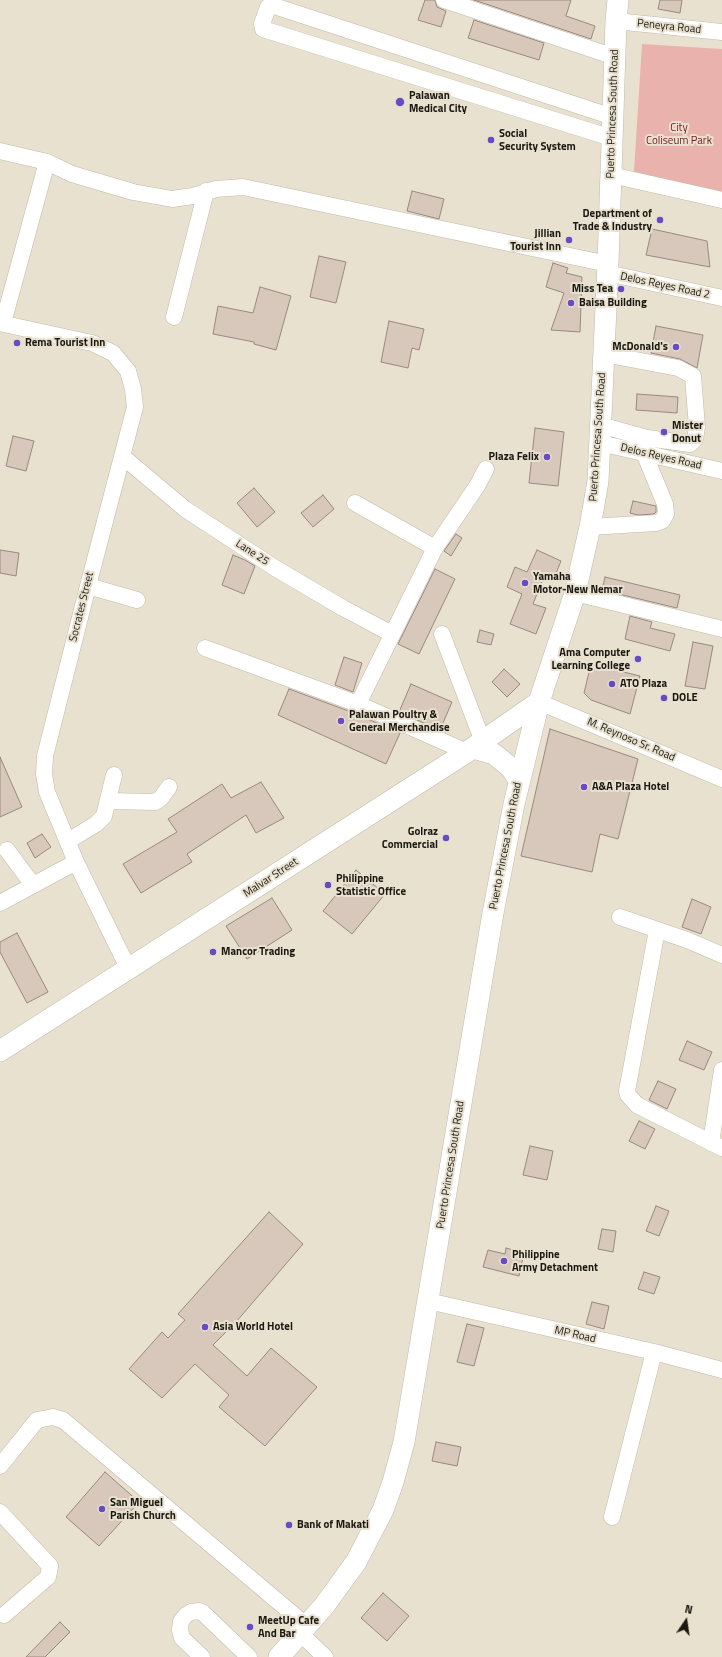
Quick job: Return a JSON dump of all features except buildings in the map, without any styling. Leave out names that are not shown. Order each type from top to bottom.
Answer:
[{"type":"main road","name":"Puerto Princesa South Road","points":[[282,1656],[341,1585],[356,1562],[383,1510],[393,1482],[404,1442],[493,913],[519,780],[539,702],[575,593],[590,528],[598,481],[618,0]]},
{"type":"main road","name":"Malvar Street","points":[[0,1051],[129,970],[474,747],[539,702]]},
{"type":"main road","points":[[474,747],[494,754],[511,768],[519,780]]},
{"type":"street","points":[[444,0],[615,57]]},
{"type":"street","points":[[612,138],[264,29],[262,24],[268,7],[271,6],[613,117]]},
{"type":"street","name":"Peneyra Road","points":[[616,21],[722,32]]},
{"type":"street","points":[[417,77],[425,56]]},
{"type":"street","name":"Delos Reyes Road 2","points":[[0,151],[47,162],[72,174],[133,192],[172,199],[193,196],[216,189],[243,187],[608,268],[722,298]]},
{"type":"street","points":[[1,323],[47,162]]},
{"type":"street","points":[[611,175],[722,200]]},
{"type":"street","points":[[174,317],[206,192]]},
{"type":"street","name":"Socrates Street","points":[[1,323],[92,343],[113,353],[128,372],[134,395],[135,407],[88,586],[46,756],[44,774],[47,792],[76,862],[129,970]]},
{"type":"street","points":[[604,354],[678,368],[693,376],[696,427],[695,439],[690,444],[690,464]]},
{"type":"street","points":[[600,434],[647,438],[690,444]]},
{"type":"street","name":"Delos Reyes Road","points":[[600,434],[644,453],[722,471]]},
{"type":"street","points":[[590,528],[662,522],[666,514],[665,504],[644,453]]},
{"type":"street","name":"Lane 25","points":[[122,456],[185,509],[275,568],[343,608],[392,634]]},
{"type":"street","points":[[358,704],[435,548],[477,486],[486,469]]},
{"type":"street","points":[[355,503],[435,548]]},
{"type":"street","points":[[88,586],[137,600]]},
{"type":"street","points":[[575,593],[722,629]]},
{"type":"street","points":[[442,634],[474,747]]},
{"type":"street","points":[[205,648],[474,747]]},
{"type":"street","name":"M. Reynoso Sr. Road","points":[[539,702],[722,779]]},
{"type":"street","points":[[68,841],[96,824],[104,816],[114,775]]},
{"type":"street","points":[[108,801],[155,802],[161,798],[169,787]]},
{"type":"street","points":[[7,850],[33,886]]},
{"type":"street","points":[[0,903],[76,862]]},
{"type":"street","points":[[620,917],[687,940],[722,956]]},
{"type":"street","points":[[657,930],[627,1091],[628,1095],[637,1105],[717,1145],[722,1070]]},
{"type":"street","name":"MP Road","points":[[428,1301],[654,1352],[722,1370]]},
{"type":"street","points":[[612,1517],[654,1352]]},
{"type":"street","points":[[0,1466],[37,1420],[53,1417],[63,1420],[304,1630],[326,1657]]},
{"type":"street","points":[[0,1512],[50,1566],[48,1577],[4,1615]]},
{"type":"street","points":[[202,1657],[182,1638],[180,1630],[182,1621],[186,1615],[191,1612],[198,1611],[204,1613],[249,1657]]},
{"type":"green space","name":"City Coliseum Park","points":[[642,44],[722,49],[722,206],[633,187]]},
{"type":"place","name":"Palawan Medical City","points":[[400,102]]},
{"type":"place","name":"Social Security System","points":[[491,140]]},
{"type":"place","name":"Department of Trade & Industry","points":[[660,220]]},
{"type":"place","name":"Jillian Tourist Inn","points":[[569,240]]},
{"type":"place","name":"Miss Tea","points":[[621,289]]},
{"type":"place","name":"Baisa Building","points":[[571,303]]},
{"type":"place","name":"Rema Tourist Inn","points":[[17,343]]},
{"type":"place","name":"McDonald's","points":[[676,347]]},
{"type":"place","name":"Mister Donut","points":[[664,432]]},
{"type":"place","name":"Plaza Felix","points":[[547,457]]},
{"type":"place","name":"Yamaha Motor-New Nemar","points":[[525,583]]},
{"type":"place","name":"Ama Computer Learning College","points":[[638,659]]},
{"type":"place","name":"ATO Plaza","points":[[612,684]]},
{"type":"place","name":"DOLE","points":[[664,698]]},
{"type":"place","name":"Palawan Poultry & General Merchandise","points":[[341,721]]},
{"type":"place","name":"A&A Plaza Hotel","points":[[584,787]]},
{"type":"place","name":"Golraz Commercial","points":[[446,838]]},
{"type":"place","name":"Philippine Statistic Office","points":[[328,885]]},
{"type":"place","name":"Mancor Trading","points":[[213,952]]},
{"type":"place","name":"Philippine Army Detachment","points":[[504,1261]]},
{"type":"place","name":"Asia World Hotel","points":[[205,1327]]},
{"type":"place","name":"San Miguel Parish Church","points":[[102,1509]]},
{"type":"place","name":"Bank of Makati","points":[[289,1525]]},
{"type":"place","name":"MeetUp Cafe And Bar","points":[[250,1627]]}]
